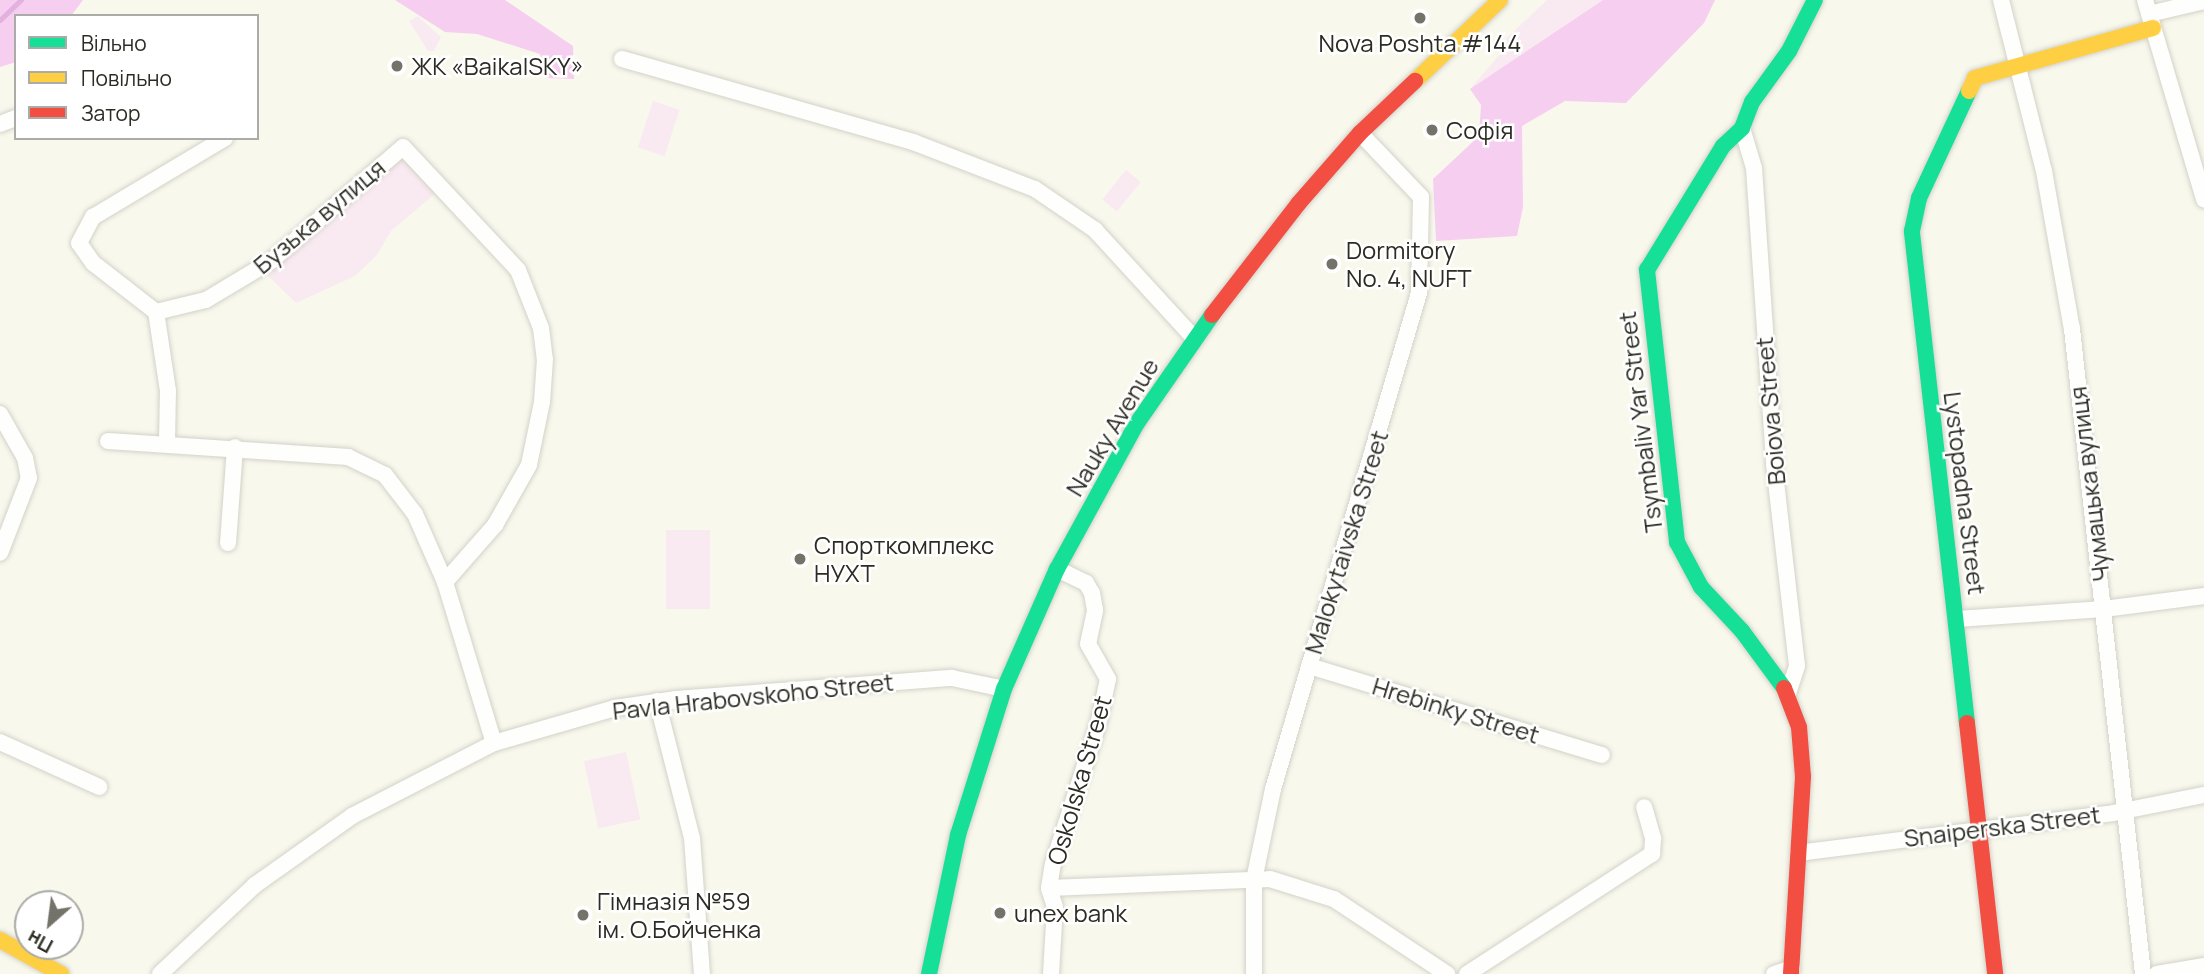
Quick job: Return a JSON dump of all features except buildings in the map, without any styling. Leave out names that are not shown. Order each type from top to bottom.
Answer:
[{"type":"street","points":[[1475,0],[1488,12]]},
{"type":"street","name":"Nauky Avenue","points":[[929,974],[958,835],[1004,689],[1057,569],[1137,423],[1194,338],[1298,204],[1360,133],[1500,0]]},
{"type":"street","name":"Tsymbaliv Yar Street","points":[[1792,971],[1803,777],[1799,727],[1788,693],[1701,587],[1677,542],[1647,290],[1651,260],[1723,146],[1742,128],[1752,102],[1789,51],[1815,0]]},
{"type":"street","name":"Чумацька вулиця","points":[[2001,0],[2044,171],[2072,329],[2143,974]]},
{"type":"street","points":[[2204,1],[2149,14],[2204,199]]},
{"type":"street","name":"Lystopadna Street","points":[[1995,974],[1958,619],[1912,231],[1919,198],[1975,78],[2149,14]]},
{"type":"street","points":[[622,59],[913,142],[1035,189],[1095,230],[1194,338]]},
{"type":"street","name":"Boiova Street","points":[[1742,128],[1754,168],[1774,464],[1797,666],[1788,693]]},
{"type":"street","name":"Malokytaivska Street","points":[[1254,974],[1254,880],[1273,789],[1419,293],[1421,197],[1360,133]]},
{"type":"street","points":[[167,442],[168,391],[156,312],[93,263],[79,243],[81,234],[93,217],[222,140]]},
{"type":"street","name":"Бузька вулиця","points":[[156,312],[206,300],[271,261],[403,147],[518,270],[541,328],[545,359],[542,402],[528,465],[495,525],[445,582]]},
{"type":"street","points":[[0,414],[25,458],[29,478],[0,553]]},
{"type":"street","points":[[108,441],[235,447],[348,457],[368,464],[403,495],[445,582],[494,743]]},
{"type":"street","points":[[228,543],[235,447]]},
{"type":"street","name":"Oskolska Street","points":[[1051,974],[1055,907],[1049,888],[1108,679],[1088,644],[1096,610],[1092,593],[1086,583],[1057,569]]},
{"type":"street","points":[[1958,619],[2104,609],[2204,596]]},
{"type":"street","name":"Hrebinky Street","points":[[1309,666],[1602,755]]},
{"type":"street","name":"Pavla Hrabovskoho Street","points":[[160,974],[255,885],[352,816],[494,743],[615,708],[657,701],[952,678],[1004,689]]},
{"type":"street","points":[[657,701],[692,838],[702,974]]},
{"type":"street","points":[[0,742],[99,788]]},
{"type":"street","name":"Snaiperska Street","points":[[1798,853],[1979,830],[2204,795]]},
{"type":"street","points":[[1467,974],[1652,854],[1653,838],[1644,807]]},
{"type":"street","points":[[1049,888],[1254,880],[1286,883],[1334,899],[1447,974]]},
{"type":"street","points":[[0,940],[61,974]]},
{"type":"street","points":[[2157,974],[2204,966]]},
{"type":"street","points":[[1774,974],[1792,971]]},
{"type":"shaded area","points":[[0,0],[83,0],[72,14],[14,14],[14,63],[0,67]]},
{"type":"shaded area","points":[[395,0],[505,0],[573,46],[574,79],[547,78],[540,54],[477,34],[445,32]]},
{"type":"shaded area","points":[[1547,0],[1603,0],[1470,89],[1501,53],[1496,48]]},
{"type":"shaded area","points":[[1603,0],[1715,0],[1704,23],[1626,103],[1565,101],[1522,126],[1523,207],[1517,236],[1436,241],[1433,179],[1479,136],[1481,105],[1470,89]]},
{"type":"shaded area","points":[[418,16],[441,37],[434,51],[428,51],[409,21]]},
{"type":"shaded area","points":[[653,101],[680,110],[664,156],[638,148]]},
{"type":"shaded area","points":[[403,152],[438,191],[391,231],[377,255],[355,276],[296,303],[265,273]]},
{"type":"shaded area","points":[[1126,170],[1141,182],[1117,211],[1102,200]]},
{"type":"shaded area","points":[[666,530],[710,530],[710,609],[666,609]]},
{"type":"shaded area","points":[[626,752],[640,819],[598,828],[584,761]]},
{"type":"waterway","points":[[0,20],[21,0]]},
{"type":"traffic: fast","points":[[1784,688],[1742,631],[1701,587],[1677,542],[1647,270],[1723,146],[1742,128],[1752,102],[1789,51],[1815,0]]},
{"type":"traffic: fast","points":[[1967,723],[1912,231],[1919,198],[1969,91]]},
{"type":"traffic: fast","points":[[929,974],[958,835],[1004,689],[1057,569],[1137,423],[1212,315]]},
{"type":"traffic: slow","points":[[1415,81],[1500,0]]},
{"type":"traffic: slow","points":[[1969,91],[1975,78],[2153,28]]},
{"type":"traffic: slow","points":[[0,940],[61,974]]},
{"type":"traffic: jam","points":[[1212,315],[1298,204],[1360,133],[1415,81]]},
{"type":"traffic: jam","points":[[1784,688],[1799,727],[1803,777],[1791,974]]},
{"type":"traffic: jam","points":[[1967,723],[1995,974]]},
{"type":"place","name":"Nova Poshta #144","points":[[1420,18]]},
{"type":"place","name":"ЖК «BaikalSKY»","points":[[397,66]]},
{"type":"place","name":"Софія","points":[[1432,130]]},
{"type":"place","name":"Dormitory No. 4, NUFT","points":[[1332,264]]},
{"type":"place","name":"Спорткомплекс НУХТ","points":[[800,559]]},
{"type":"place","name":"unex bank","points":[[1000,913]]},
{"type":"place","name":"Гімназія №59 ім. О.Бойченка","points":[[583,915]]}]
